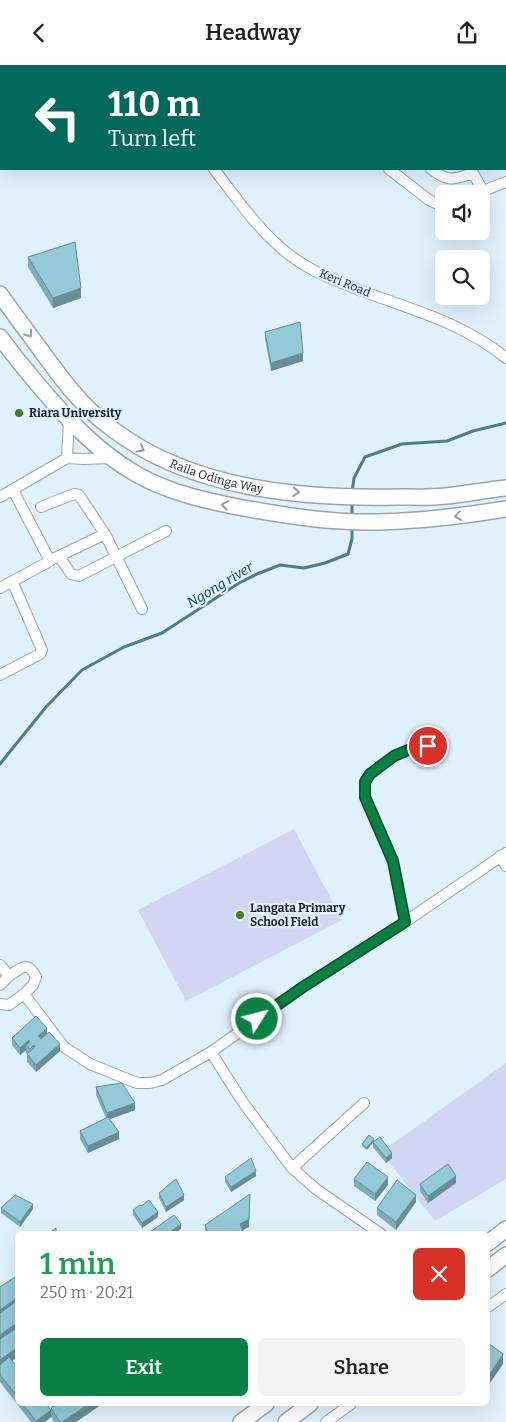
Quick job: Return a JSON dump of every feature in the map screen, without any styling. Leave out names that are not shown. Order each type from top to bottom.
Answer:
[{"type":"main road","name":"Raila Odinga Way","points":[[0,294],[74,395],[109,427],[137,446],[176,465],[208,476],[266,490],[343,497],[444,496],[506,488]]},
{"type":"main road","name":"Raila Odinga Way","points":[[0,337],[5,352],[69,420],[111,457],[139,476],[157,484],[213,502],[276,514],[343,521],[422,520],[506,509]]},
{"type":"main road","points":[[490,1241],[506,1229]]},
{"type":"main road","points":[[490,1267],[506,1255]]},
{"type":"main road","points":[[241,1422],[263,1406]]},
{"type":"main road","points":[[286,1422],[307,1406]]},
{"type":"street","name":"Keri Road","points":[[215,170],[273,242],[300,262],[315,271],[454,325],[484,341],[506,357]]},
{"type":"street","points":[[390,170],[435,203]]},
{"type":"street","points":[[432,170],[442,178],[449,179],[473,173],[477,185]]},
{"type":"street","points":[[490,188],[506,182]]},
{"type":"street","points":[[67,458],[69,420]]},
{"type":"street","points":[[0,497],[67,458],[111,457]]},
{"type":"street","points":[[13,490],[54,558],[71,574],[79,576],[166,531]]},
{"type":"street","points":[[41,507],[74,494],[79,495],[106,534],[142,609]]},
{"type":"street","points":[[0,589],[54,558],[106,534]]},
{"type":"street","points":[[0,675],[40,654],[42,650],[13,583]]},
{"type":"street","points":[[405,922],[393,861],[365,797],[365,782],[370,774],[394,756],[413,748],[428,746]]},
{"type":"street","points":[[24,994],[64,1047],[90,1064],[137,1083],[150,1083],[162,1080],[211,1052],[303,987],[405,922],[503,855],[506,866]]},
{"type":"street","points":[[0,965],[9,976]]},
{"type":"street","points":[[0,985],[23,966],[32,969],[36,977],[33,985],[24,994],[9,1005],[0,1004]]},
{"type":"street","points":[[211,1052],[242,1101],[292,1168],[316,1189],[377,1231]]},
{"type":"street","points":[[292,1168],[364,1103]]},
{"type":"street","points":[[490,1305],[506,1293]]},
{"type":"street","points":[[326,1422],[348,1406]]},
{"type":"shaded area","name":"Langata Primary School Field","points":[[294,829],[342,920],[186,1001],[138,910]]},
{"type":"shaded area","points":[[506,1063],[506,1179],[435,1221],[381,1152]]},
{"type":"building","points":[[75,242],[81,288],[53,298],[28,257]]},
{"type":"building","points":[[300,322],[303,353],[271,363],[265,332]]},
{"type":"building","points":[[36,1016],[47,1028],[38,1036],[41,1039],[49,1032],[60,1044],[36,1065],[27,1054],[35,1047],[34,1045],[30,1049],[26,1045],[30,1042],[29,1040],[20,1048],[12,1038]]},
{"type":"building","points":[[122,1083],[135,1103],[107,1113],[96,1087]]},
{"type":"building","points":[[108,1117],[119,1132],[88,1146],[80,1131]]},
{"type":"building","points":[[369,1135],[374,1139],[367,1148],[362,1144]]},
{"type":"building","points":[[380,1137],[392,1153],[386,1158],[373,1142]]},
{"type":"building","points":[[251,1158],[256,1171],[231,1187],[225,1177]]},
{"type":"building","points":[[367,1162],[388,1177],[375,1194],[354,1179]]},
{"type":"building","points":[[448,1164],[456,1176],[428,1196],[420,1184]]},
{"type":"building","points":[[176,1179],[184,1195],[166,1207],[159,1193]]},
{"type":"building","points":[[397,1180],[416,1195],[396,1222],[377,1208]]},
{"type":"building","points":[[250,1194],[249,1219],[240,1224],[243,1230],[207,1231],[205,1225]]},
{"type":"building","points":[[15,1195],[33,1204],[20,1222],[1,1208]]},
{"type":"building","points":[[149,1200],[158,1212],[142,1223],[133,1210]]},
{"type":"building","points":[[174,1215],[181,1224],[171,1231],[151,1231]]},
{"type":"building","points":[[15,1277],[15,1299],[0,1310],[0,1287]]},
{"type":"building","points":[[15,1302],[15,1324],[0,1335],[0,1313]]},
{"type":"building","points":[[15,1329],[15,1349],[0,1360],[0,1339]]},
{"type":"building","points":[[490,1344],[503,1354],[490,1374]]},
{"type":"building","points":[[9,1357],[15,1364],[15,1393],[0,1375],[0,1365]]},
{"type":"building","points":[[25,1406],[48,1406],[51,1410],[36,1421]]},
{"type":"building","points":[[54,1406],[86,1406],[62,1422],[60,1422],[51,1408]]},
{"type":"waterway","name":"Ngong river","points":[[352,492],[354,478],[365,457],[402,444],[447,441],[473,431],[506,423]]},
{"type":"waterway","name":"Ngong river","points":[[352,501],[352,517]]},
{"type":"waterway","name":"Ngong river","points":[[0,764],[46,707],[82,670],[124,647],[162,633],[239,583],[257,574],[280,565],[304,568],[325,563],[348,554],[352,539],[352,526]]},
{"type":"place","name":"Riara University","points":[[19,413]]},
{"type":"place","name":"Langata Primary School Field","points":[[240,915]]},
{"type":"route","points":[[257,1019],[303,987],[405,922],[393,861],[368,806],[364,790],[365,782],[370,774],[394,756],[413,748],[428,746]]}]
